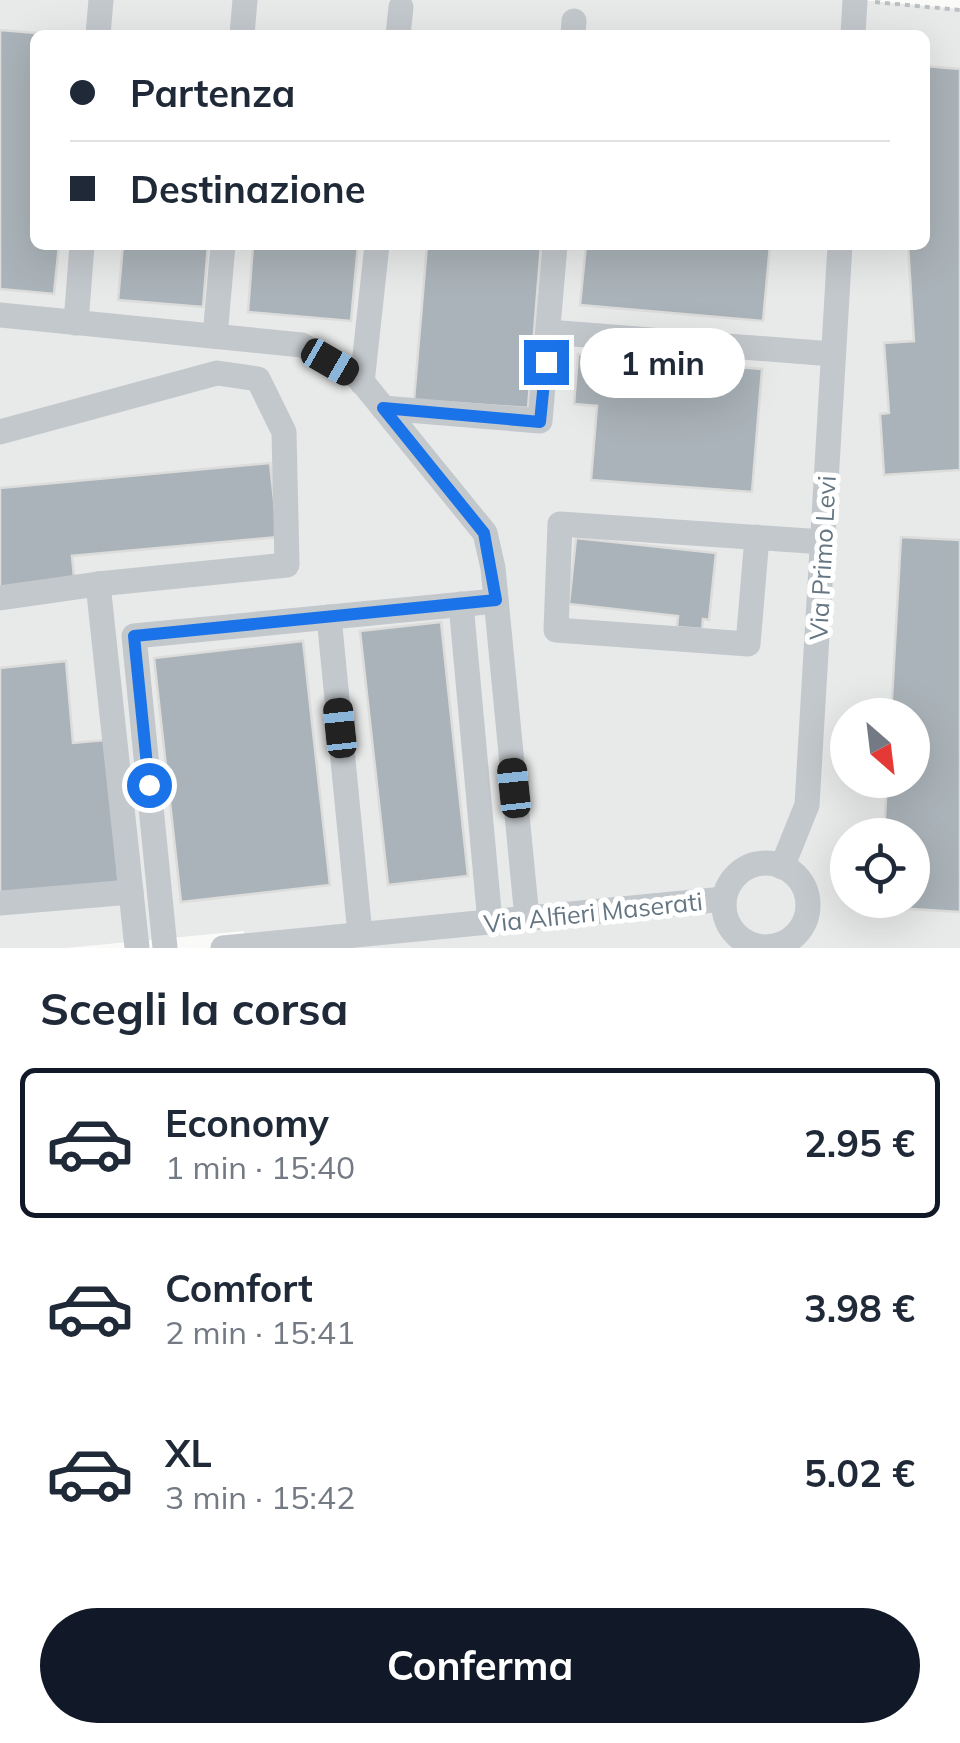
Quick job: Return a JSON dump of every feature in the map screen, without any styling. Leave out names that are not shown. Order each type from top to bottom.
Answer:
[{"type":"street","points":[[98,30],[101,0]]},
{"type":"street","points":[[242,30],[245,0]]},
{"type":"street","points":[[852,30],[854,0]]},
{"type":"street","points":[[399,30],[401,6]]},
{"type":"street","points":[[76,322],[82,250]]},
{"type":"street","points":[[215,336],[224,250]]},
{"type":"street","points":[[362,383],[376,250]]},
{"type":"street","points":[[383,408],[540,422],[555,250]]},
{"type":"street","name":"Via Primo Levi","points":[[782,866],[807,805],[840,250]]},
{"type":"street","points":[[0,314],[302,345],[362,383],[484,533],[496,600],[528,918]]},
{"type":"street","points":[[548,332],[834,354]]},
{"type":"street","points":[[0,432],[217,373],[258,379],[284,432],[287,565],[0,598]]},
{"type":"street","points":[[757,537],[748,644],[556,630],[560,524],[757,537],[823,542]]},
{"type":"street","points":[[98,584],[137,948]]},
{"type":"street","points":[[164,948],[134,636],[496,600]]},
{"type":"street","points":[[462,604],[490,922]]},
{"type":"street","points":[[329,617],[360,934]]},
{"type":"street","points":[[771,864],[782,866],[805,888],[808,904],[801,940],[768,948],[749,944],[733,932],[726,918],[724,898],[744,870],[771,864]]},
{"type":"street","points":[[0,902],[131,892]]},
{"type":"street","name":"Via Alfieri Maserati","points":[[222,948],[724,898]]},
{"type":"path","points":[[854,0],[960,10]]},
{"type":"shaded area","points":[[0,0],[861,0],[960,9],[960,948],[247,948],[244,931],[66,948],[0,948]]},
{"type":"building","points":[[0,30],[30,33],[30,250],[58,250],[54,294],[0,289]]},
{"type":"building","points":[[930,66],[960,69],[960,470],[884,475],[880,414],[889,413],[884,343],[914,341],[908,250],[930,250]]},
{"type":"building","points":[[123,250],[208,250],[203,307],[118,300]]},
{"type":"building","points":[[253,250],[358,250],[351,321],[248,312]]},
{"type":"building","points":[[427,250],[541,250],[528,408],[414,400]]},
{"type":"building","points":[[586,250],[770,250],[763,321],[580,305]]},
{"type":"building","points":[[578,354],[762,369],[752,492],[591,480],[597,406],[574,404]]},
{"type":"building","points":[[270,463],[278,537],[72,556],[75,587],[0,594],[0,488]]},
{"type":"building","points":[[901,537],[960,540],[960,912],[930,910],[930,818],[885,818],[886,798],[930,798],[930,698],[892,698]]},
{"type":"building","points":[[576,538],[716,553],[709,620],[703,619],[702,629],[677,627],[678,616],[569,604]]},
{"type":"building","points":[[441,622],[468,876],[388,885],[360,631]]},
{"type":"building","points":[[303,641],[330,885],[181,902],[154,658]]},
{"type":"building","points":[[66,661],[73,743],[106,740],[119,885],[0,896],[0,668]]},
{"type":"route","points":[[149,785],[134,636],[496,600],[484,533],[383,408],[540,422],[546,362]]}]
